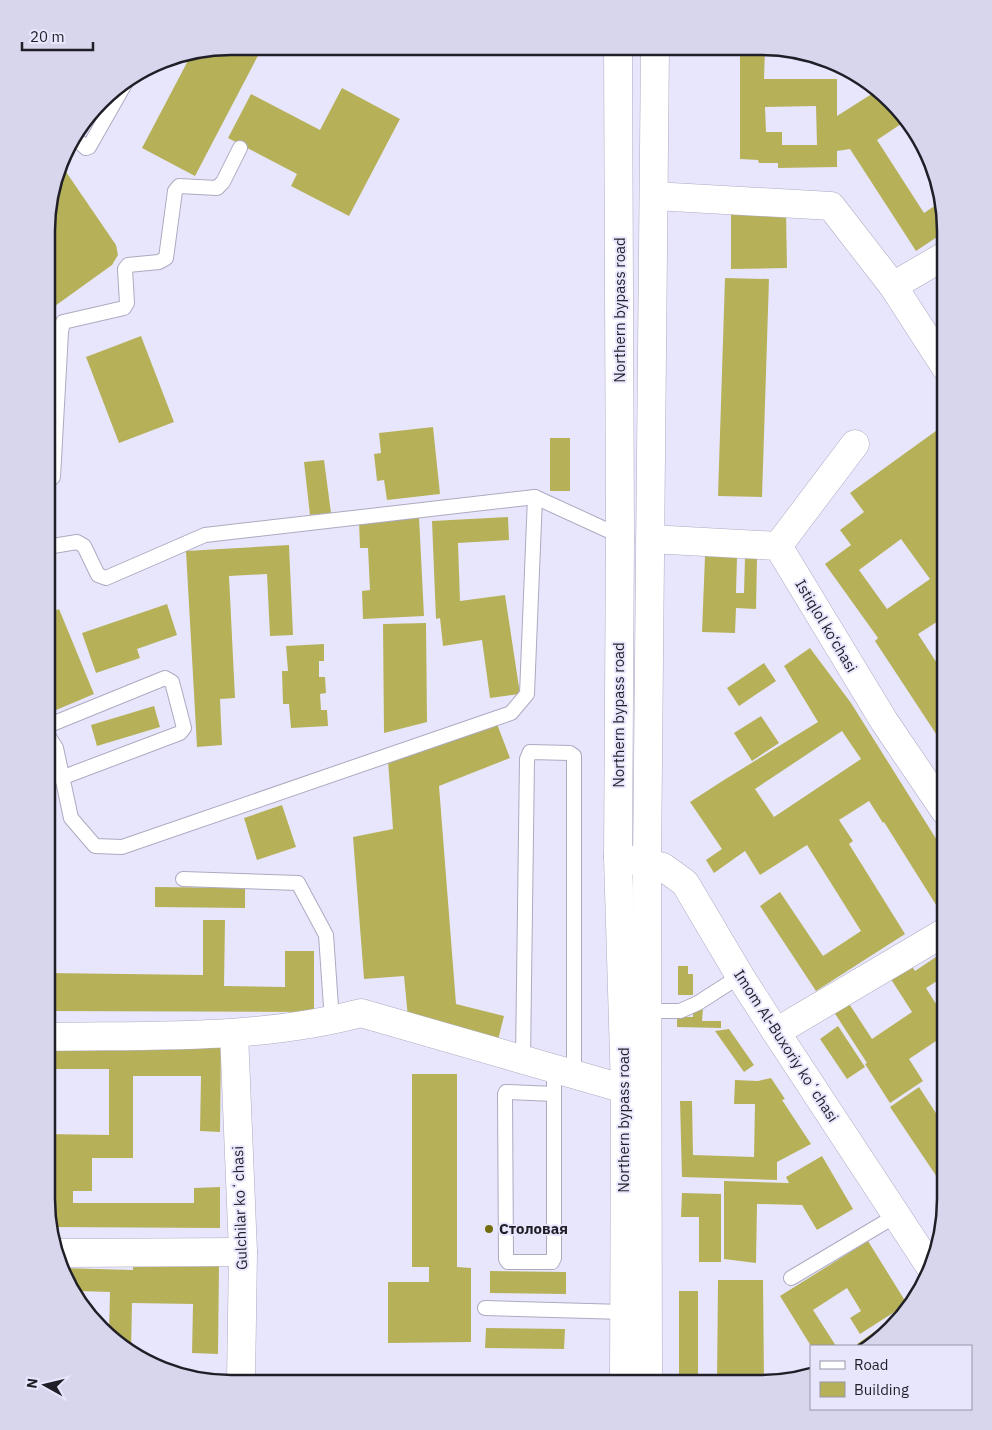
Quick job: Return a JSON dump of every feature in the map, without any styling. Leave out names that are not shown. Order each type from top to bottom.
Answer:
[{"type":"street","name":"Northern bypass road","points":[[618,55],[620,536],[618,857],[625,1089],[624,1375]]},
{"type":"street","name":"Northern bypass road","points":[[648,1375],[647,864],[655,55]]},
{"type":"street","points":[[654,196],[831,206],[893,286],[937,354]]},
{"type":"street","points":[[893,286],[937,260]]},
{"type":"street","points":[[650,539],[778,546],[855,444]]},
{"type":"street","name":"Istiqlol ko‘chasi","points":[[778,546],[884,721],[937,798]]},
{"type":"street","name":"Imom Al-Buxoriy koʻchasi","points":[[618,857],[663,867],[685,883],[740,976],[926,1260]]},
{"type":"street","points":[[776,1032],[937,937]]},
{"type":"street","points":[[55,1037],[234,1033],[332,1021],[361,1013],[523,1059],[561,1079],[625,1089]]},
{"type":"street","name":"Gulchilar koʻchasi","points":[[234,1033],[243,1252],[241,1375]]},
{"type":"street","points":[[63,1253],[243,1252]]},
{"type":"lane","points":[[80,142],[86,148],[89,147],[118,97]]},
{"type":"lane","points":[[55,441],[63,322],[124,308],[128,303],[125,269],[128,266],[159,262],[166,258],[175,191],[179,186],[217,188],[223,182],[240,148]]},
{"type":"lane","points":[[55,546],[77,542],[84,546],[98,575],[106,578],[206,535],[535,497],[620,536]]},
{"type":"lane","points":[[55,746],[71,818],[95,846],[122,847],[511,713],[527,694],[535,497]]},
{"type":"lane","points":[[55,723],[165,678],[172,682],[184,728],[180,733],[61,778]]},
{"type":"lane","points":[[523,1059],[527,759],[530,752],[570,753],[574,756],[554,1258],[552,1262],[508,1262],[506,1259],[505,1094],[506,1092],[561,1079]]},
{"type":"lane","points":[[183,879],[298,883],[326,935],[332,1021]]},
{"type":"lane","points":[[647,1011],[680,1012],[698,1003],[740,976]]},
{"type":"lane","points":[[791,1278],[897,1216]]},
{"type":"lane","points":[[485,1308],[624,1312]]},
{"type":"building","points":[[220,55],[258,55],[195,176],[142,148],[188,60]]},
{"type":"building","points":[[740,55],[765,55],[764,79],[837,79],[837,116],[872,94],[877,99],[901,124],[877,140],[924,213],[935,206],[937,237],[916,251],[850,149],[837,151],[837,167],[778,168],[778,163],[759,163],[758,160],[740,159]],"holes":[[[816,106],[817,145],[782,145],[782,132],[766,132],[765,107]]]},
{"type":"building","points":[[342,88],[400,119],[349,216],[291,186],[297,174],[228,138],[251,94],[320,130]]},
{"type":"building","points":[[65,171],[116,245],[118,255],[112,265],[55,306],[55,220],[58,197]]},
{"type":"building","points":[[786,211],[787,268],[731,269],[731,212]]},
{"type":"building","points":[[725,278],[769,279],[762,497],[718,496]]},
{"type":"building","points":[[141,336],[174,422],[119,443],[86,357]]},
{"type":"building","points":[[433,427],[440,494],[387,500],[384,480],[377,481],[374,454],[381,453],[379,433]]},
{"type":"building","points":[[937,430],[937,622],[918,634],[937,663],[937,735],[875,641],[878,638],[825,564],[851,545],[840,530],[864,512],[850,493]],"holes":[[[901,539],[930,579],[887,609],[859,570]]]},
{"type":"building","points":[[550,438],[570,438],[570,491],[550,491]]},
{"type":"building","points":[[324,460],[331,513],[310,515],[304,462]]},
{"type":"building","points":[[419,517],[424,616],[363,619],[362,591],[370,590],[368,548],[360,548],[359,520]]},
{"type":"building","points":[[508,517],[509,540],[458,543],[460,601],[505,595],[520,694],[490,698],[482,640],[443,646],[440,618],[436,619],[432,521]]},
{"type":"building","points":[[289,545],[293,635],[270,636],[267,574],[229,576],[235,698],[220,699],[222,745],[197,747],[186,551]]},
{"type":"building","points":[[705,556],[737,557],[736,593],[744,593],[745,557],[757,557],[756,609],[736,608],[735,633],[702,632]]},
{"type":"building","points":[[167,604],[177,635],[137,649],[140,658],[96,673],[82,633]]},
{"type":"building","points":[[59,609],[94,694],[55,710],[55,611]]},
{"type":"building","points":[[426,623],[427,722],[384,733],[383,624]]},
{"type":"building","points":[[324,644],[324,661],[319,661],[319,677],[325,677],[326,693],[320,694],[321,710],[327,710],[328,726],[291,728],[289,704],[283,704],[282,671],[288,671],[286,646]]},
{"type":"building","points":[[810,648],[851,703],[937,840],[937,906],[869,801],[839,820],[853,841],[849,844],[905,934],[816,991],[760,906],[780,892],[823,956],[861,931],[807,845],[760,875],[745,851],[714,873],[706,860],[722,849],[690,802],[818,722],[784,666]],"holes":[[[842,731],[861,759],[774,817],[755,789]]]},
{"type":"building","points":[[764,663],[776,681],[739,706],[727,688]]},
{"type":"building","points":[[154,706],[160,727],[97,746],[91,725]]},
{"type":"building","points":[[761,716],[779,743],[752,761],[734,733]]},
{"type":"building","points":[[497,724],[510,758],[439,786],[456,1004],[504,1016],[498,1040],[408,1018],[404,976],[364,979],[353,837],[393,829],[388,761]]},
{"type":"building","points":[[282,805],[296,847],[257,860],[244,818]]},
{"type":"building","points":[[155,887],[245,888],[245,908],[155,907]]},
{"type":"building","points":[[203,920],[225,920],[224,986],[285,987],[285,951],[314,951],[314,1012],[55,1011],[55,973],[203,975]]},
{"type":"building","points":[[937,956],[937,981],[926,988],[937,1005],[937,1040],[909,1059],[923,1081],[890,1103],[832,1009],[846,999],[872,1039],[912,1012],[887,973],[907,959],[915,971]]},
{"type":"building","points":[[678,966],[688,966],[688,974],[693,974],[693,995],[678,995]]},
{"type":"building","points":[[693,1008],[703,1008],[702,1021],[721,1021],[721,1028],[677,1027],[677,1017],[693,1017]]},
{"type":"building","points":[[838,1026],[865,1067],[847,1079],[820,1039]]},
{"type":"building","points":[[729,1029],[754,1065],[744,1072],[715,1031]]},
{"type":"building","points":[[55,1044],[221,1045],[220,1132],[200,1131],[201,1076],[133,1076],[133,1158],[92,1158],[92,1191],[73,1191],[73,1203],[194,1203],[194,1188],[220,1187],[220,1228],[57,1227],[55,1210],[55,1134],[109,1135],[109,1069],[55,1069]]},
{"type":"building","points":[[412,1074],[457,1074],[457,1267],[471,1268],[471,1342],[388,1343],[388,1282],[429,1282],[429,1267],[412,1267]]},
{"type":"building","points":[[771,1078],[785,1099],[782,1100],[811,1144],[777,1162],[777,1180],[682,1177],[680,1101],[692,1101],[693,1155],[754,1157],[755,1104],[734,1104],[735,1080],[758,1081]]},
{"type":"building","points":[[919,1087],[937,1115],[937,1177],[890,1107]]},
{"type":"building","points":[[822,1156],[853,1209],[817,1230],[802,1205],[757,1204],[756,1263],[724,1259],[724,1181],[789,1183],[786,1177]]},
{"type":"building","points":[[682,1193],[721,1194],[721,1262],[699,1262],[699,1217],[681,1217]]},
{"type":"building","points":[[868,1241],[905,1300],[897,1310],[860,1334],[850,1318],[861,1311],[847,1288],[813,1310],[835,1345],[810,1345],[780,1296]]},
{"type":"building","points":[[133,1265],[219,1266],[218,1354],[192,1353],[193,1304],[132,1303],[131,1344],[109,1325],[110,1292],[81,1291],[69,1268],[133,1270]]},
{"type":"building","points":[[490,1271],[566,1272],[566,1294],[490,1293]]},
{"type":"building","points":[[718,1280],[763,1280],[764,1375],[717,1375]]},
{"type":"building","points":[[679,1291],[698,1291],[698,1375],[679,1375]]},
{"type":"building","points":[[486,1328],[565,1329],[564,1349],[485,1348]]},
{"type":"building","points":[[880,1328],[868,1339],[859,1345],[857,1344]]},
{"type":"place","name":"Столовая","points":[[489,1229]]}]
